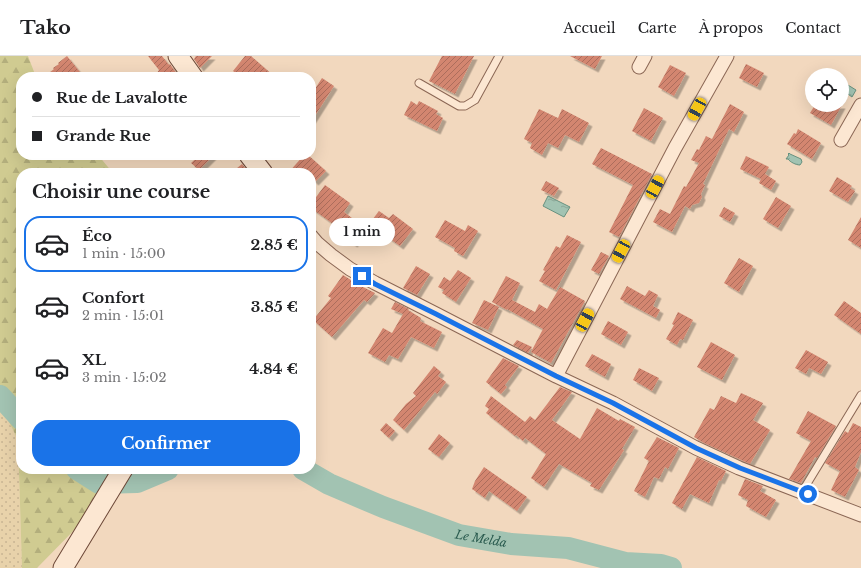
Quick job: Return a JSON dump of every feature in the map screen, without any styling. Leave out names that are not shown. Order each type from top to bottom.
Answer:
[{"type":"street","points":[[556,376],[675,148],[727,56]]},
{"type":"street","points":[[841,140],[861,105]]},
{"type":"street","points":[[253,160],[259,168]]},
{"type":"street","points":[[316,242],[350,269],[375,284],[556,376],[613,403],[696,448],[769,480],[861,515]]},
{"type":"street","points":[[64,568],[120,474]]},
{"type":"lane","points":[[419,83],[459,106],[466,106],[475,100],[499,56]]},
{"type":"lane","points":[[802,492],[861,394]]},
{"type":"shaded area","points":[[0,404],[16,436],[16,474],[19,474],[22,568],[0,568]]},
{"type":"green space","points":[[0,56],[28,56],[34,72],[16,72],[16,160],[102,160],[109,168],[16,168],[16,436],[0,404]]},
{"type":"green space","points":[[19,474],[129,474],[37,568],[22,568]]},
{"type":"water","points":[[849,86],[856,90],[852,97],[849,95]]},
{"type":"water","points":[[789,153],[801,159],[802,162],[800,165],[786,159]]},
{"type":"water","points":[[548,196],[570,207],[564,217],[543,206]]},
{"type":"building","points":[[67,56],[80,72],[50,72],[59,64],[58,63]]},
{"type":"building","points":[[148,56],[162,56],[176,72],[158,72],[159,70]]},
{"type":"building","points":[[196,56],[212,56],[200,68],[194,59]]},
{"type":"building","points":[[245,56],[251,56],[269,72],[234,72],[233,71]]},
{"type":"building","points":[[442,56],[474,56],[455,94],[429,81]]},
{"type":"building","points":[[570,56],[602,56],[595,69]]},
{"type":"building","points":[[746,64],[764,73],[757,87],[739,78]]},
{"type":"building","points":[[670,65],[686,73],[674,96],[658,87]]},
{"type":"building","points":[[322,78],[334,86],[316,114],[316,87]]},
{"type":"building","points":[[411,101],[417,105],[419,101],[438,111],[436,114],[443,118],[437,131],[404,115]]},
{"type":"building","points":[[730,104],[744,112],[734,132],[729,129],[703,184],[705,185],[699,203],[692,205],[690,209],[685,206],[672,232],[653,222],[660,209],[670,214],[684,186],[686,187],[699,163],[691,160],[697,149],[699,150],[706,136],[712,139]]},
{"type":"building","points":[[644,108],[663,118],[651,141],[632,131]]},
{"type":"building","points":[[539,109],[558,118],[562,109],[589,123],[579,142],[565,135],[558,148],[548,143],[542,155],[530,148],[532,143],[524,139]]},
{"type":"building","points":[[811,112],[838,112],[831,125]]},
{"type":"building","points":[[798,129],[821,143],[812,159],[787,144],[794,133],[796,134]]},
{"type":"building","points":[[601,148],[652,174],[619,237],[609,232],[633,185],[592,164]]},
{"type":"building","points":[[746,156],[769,167],[765,174],[776,181],[771,190],[759,183],[761,179],[740,169]]},
{"type":"building","points":[[194,160],[209,160],[201,168],[197,168],[191,163]]},
{"type":"building","points":[[300,160],[314,160],[326,171],[316,181],[316,168],[292,168]]},
{"type":"building","points":[[242,164],[245,168],[237,168]]},
{"type":"building","points":[[837,177],[852,186],[850,188],[855,191],[848,202],[829,191]]},
{"type":"building","points":[[546,181],[559,188],[554,196],[541,190]]},
{"type":"building","points":[[325,185],[350,203],[344,212],[365,228],[354,244],[337,232],[340,229],[316,212],[316,197]]},
{"type":"building","points":[[776,197],[791,206],[778,228],[763,219]]},
{"type":"building","points":[[724,207],[735,213],[730,222],[719,216]]},
{"type":"building","points":[[379,211],[389,218],[393,214],[413,229],[400,246],[369,224]]},
{"type":"building","points":[[861,217],[861,248],[848,240]]},
{"type":"building","points":[[445,220],[465,231],[468,225],[478,231],[463,256],[454,251],[455,248],[435,237]]},
{"type":"building","points":[[567,235],[581,242],[556,290],[539,281],[545,271],[543,270],[556,246],[560,248]]},
{"type":"building","points":[[601,252],[609,256],[599,274],[591,270]]},
{"type":"building","points":[[739,258],[753,266],[739,292],[724,283]]},
{"type":"building","points":[[416,266],[430,274],[417,295],[403,288]]},
{"type":"building","points":[[458,270],[471,278],[456,302],[442,293],[444,290],[438,287],[444,277],[450,281]]},
{"type":"building","points":[[343,275],[375,293],[367,302],[364,300],[332,337],[316,323],[316,316],[331,298],[328,296]]},
{"type":"building","points":[[506,276],[520,283],[512,300],[535,312],[539,304],[547,309],[560,287],[585,301],[551,363],[531,352],[543,329],[492,302]]},
{"type":"building","points":[[627,286],[645,296],[649,290],[658,295],[653,306],[660,310],[656,318],[620,299]]},
{"type":"building","points":[[484,300],[499,307],[488,330],[472,323]]},
{"type":"building","points":[[844,301],[861,313],[861,334],[834,315]]},
{"type":"building","points":[[395,302],[409,309],[408,310],[421,318],[420,321],[442,332],[434,348],[411,337],[398,359],[389,355],[385,362],[368,353],[383,328],[392,333],[403,314],[391,309]]},
{"type":"building","points":[[678,312],[693,320],[683,340],[680,339],[677,345],[666,339],[674,325],[672,324]]},
{"type":"building","points":[[608,321],[628,332],[621,345],[601,334]]},
{"type":"building","points":[[517,340],[532,347],[528,353],[513,345]]},
{"type":"building","points":[[711,342],[735,355],[722,380],[697,367]]},
{"type":"building","points":[[806,350],[828,362],[821,374],[809,368],[806,374],[795,368]]},
{"type":"building","points":[[592,354],[611,364],[605,377],[585,366]]},
{"type":"building","points":[[503,358],[519,366],[505,385],[507,387],[501,394],[486,382]]},
{"type":"building","points":[[434,366],[441,372],[438,376],[446,382],[437,394],[435,392],[404,430],[393,420],[406,404],[416,396],[413,393]]},
{"type":"building","points":[[639,368],[659,378],[652,391],[633,380]]},
{"type":"building","points":[[560,387],[572,392],[552,420],[580,439],[597,408],[619,421],[620,419],[635,427],[622,449],[624,450],[599,490],[590,486],[592,483],[559,464],[544,487],[531,478],[546,454],[525,438],[523,441],[516,435],[515,436],[486,413],[489,409],[485,406],[491,396],[525,422],[530,416],[535,420]]},
{"type":"building","points":[[741,393],[763,403],[753,420],[770,430],[750,464],[694,437],[710,408],[714,410],[721,396],[736,403]]},
{"type":"building","points":[[808,411],[836,426],[817,458],[815,457],[801,483],[789,479],[811,441],[796,433]]},
{"type":"building","points":[[386,423],[395,431],[389,438],[380,430]]},
{"type":"building","points":[[853,423],[861,427],[861,452],[855,467],[859,470],[845,497],[831,490],[840,471],[825,463],[845,431],[848,433]]},
{"type":"building","points":[[439,434],[450,443],[439,457],[428,449]]},
{"type":"building","points":[[657,437],[679,448],[668,469],[665,467],[659,479],[654,477],[645,497],[634,491],[649,461],[644,458]]},
{"type":"building","points":[[697,457],[726,471],[721,481],[719,480],[709,503],[690,494],[682,509],[672,503]]},
{"type":"building","points":[[484,467],[527,497],[517,511],[489,491],[485,498],[472,489]]},
{"type":"building","points":[[745,479],[763,486],[760,491],[776,500],[766,517],[746,506],[748,500],[738,495]]},
{"type":"waterway","name":"Le Melda","points":[[0,396],[16,414]]},
{"type":"waterway","name":"Le Melda","points":[[85,474],[99,483],[137,482],[156,474]]},
{"type":"waterway","name":"Le Melda","points":[[312,474],[329,484],[383,507],[459,535],[511,544],[568,548],[625,563],[661,565],[671,568]]},
{"type":"route","points":[[362,276],[556,376],[613,403],[696,448],[740,468],[808,494]]}]
